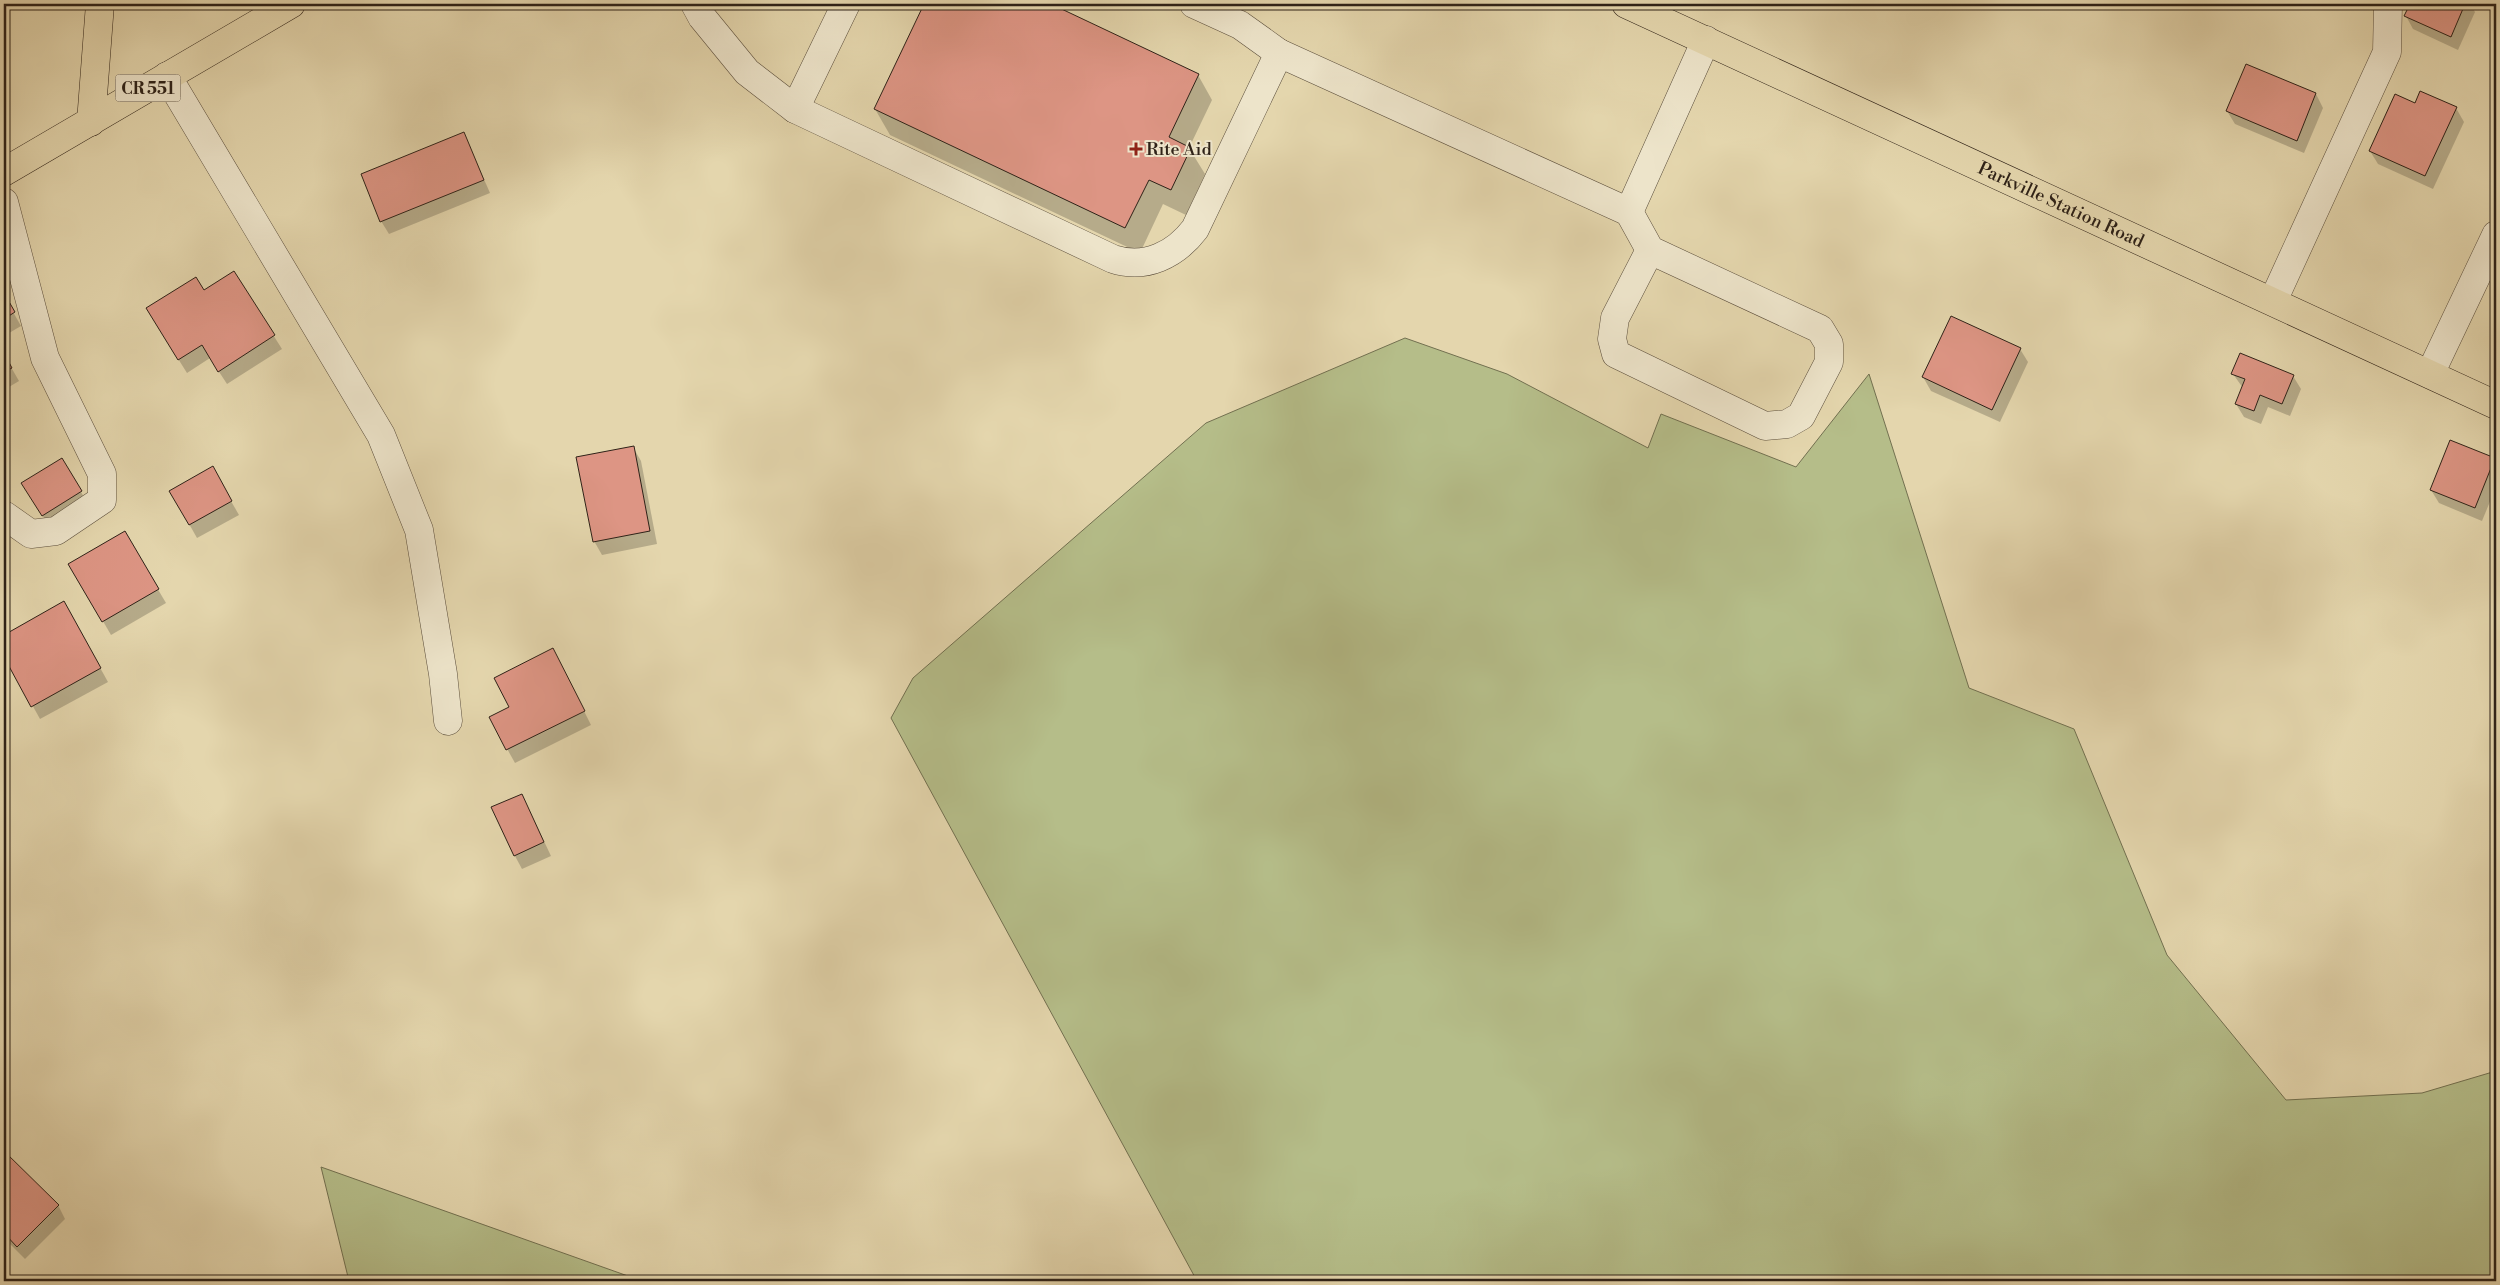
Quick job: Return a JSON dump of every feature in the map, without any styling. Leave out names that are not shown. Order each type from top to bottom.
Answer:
[{"type":"main road","points":[[91,122],[100,4]]},
{"type":"main road","name":"CR 551","points":[[4,172],[292,4]]},
{"type":"main road","name":"Parkville Station Road","points":[[1626,4],[2496,405]]},
{"type":"lane","points":[[695,4],[702,17],[747,72],[795,109],[1119,261],[1145,262],[1168,254],[1183,243],[1198,223],[1279,53]]},
{"type":"lane","points":[[795,109],[846,4]]},
{"type":"lane","points":[[1194,4],[1240,25],[1279,53],[1629,212],[1650,250],[1820,330],[1829,344],[1829,362],[1801,416],[1787,424],[1765,426],[1616,354],[1612,339],[1615,318],[1650,250]]},
{"type":"lane","points":[[2273,301],[2388,52],[2388,4]]},
{"type":"lane","points":[[1629,212],[1706,40]]},
{"type":"lane","points":[[167,76],[381,435],[419,530],[443,674],[448,721]]},
{"type":"lane","points":[[4,202],[45,358],[102,474],[102,500],[56,531],[31,534],[4,515]]},
{"type":"lane","points":[[2430,374],[2496,235]]},
{"type":"green space","points":[[1405,338],[1507,374],[1648,448],[1661,414],[1796,467],[1869,374],[1969,688],[2074,729],[2167,955],[2286,1100],[2422,1093],[2496,1071],[2496,1281],[1197,1281],[891,718],[913,678],[1206,423]]},
{"type":"green space","points":[[321,1167],[642,1281],[349,1281]]},
{"type":"building","name":"Rite Aid","points":[[924,4],[1051,4],[1199,74],[1169,137],[1191,148],[1171,190],[1149,180],[1125,228],[874,109]]},
{"type":"building","points":[[2410,4],[2465,4],[2451,37],[2404,16]]},
{"type":"building","points":[[2246,64],[2316,93],[2297,141],[2226,111]]},
{"type":"building","points":[[2420,91],[2457,107],[2425,176],[2369,151],[2395,94],[2415,103]]},
{"type":"building","points":[[464,132],[484,180],[380,222],[361,174]]},
{"type":"building","points":[[234,271],[275,335],[218,372],[202,345],[178,360],[146,308],[196,277],[204,290]]},
{"type":"building","points":[[4,293],[15,312],[4,319]]},
{"type":"building","points":[[1951,316],[2021,348],[1992,410],[1922,377]]},
{"type":"building","points":[[4,353],[12,368],[4,372]]},
{"type":"building","points":[[2240,353],[2294,375],[2282,404],[2260,395],[2254,411],[2235,404],[2245,379],[2231,374]]},
{"type":"building","points":[[2450,440],[2495,458],[2475,508],[2430,490]]},
{"type":"building","points":[[634,446],[650,531],[593,542],[576,457]]},
{"type":"building","points":[[62,458],[82,491],[42,516],[21,483]]},
{"type":"building","points":[[213,466],[232,501],[189,525],[169,491]]},
{"type":"building","points":[[125,531],[159,589],[102,622],[68,564]]},
{"type":"building","points":[[64,601],[101,668],[31,707],[4,657],[4,635]]},
{"type":"building","points":[[553,648],[585,711],[506,750],[489,717],[509,707],[494,678]]},
{"type":"building","points":[[522,794],[544,842],[514,856],[491,807]]},
{"type":"building","points":[[4,1151],[59,1205],[17,1247],[4,1233]]},
{"type":"place","name":"Rite Aid","points":[[1136,149]]}]
